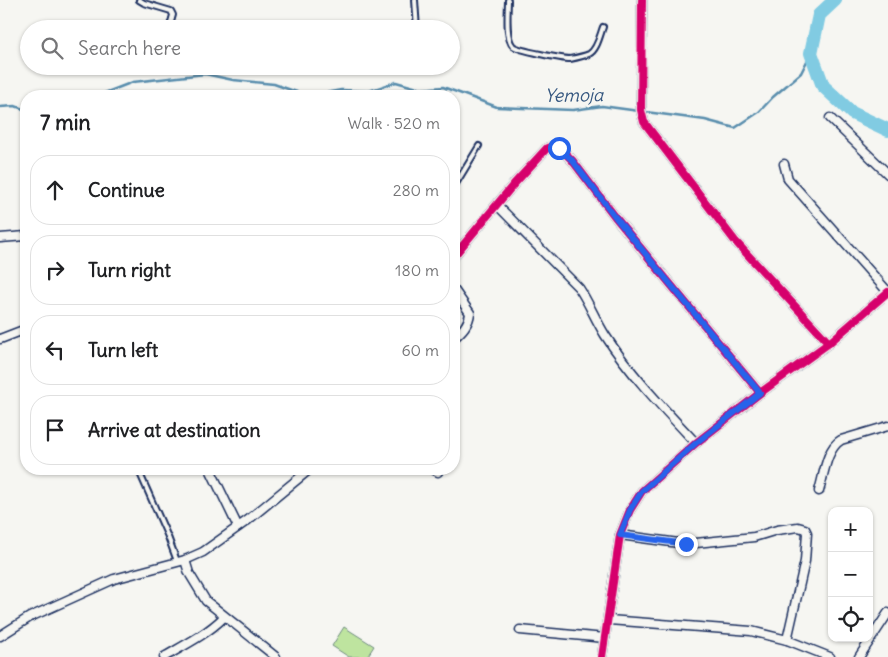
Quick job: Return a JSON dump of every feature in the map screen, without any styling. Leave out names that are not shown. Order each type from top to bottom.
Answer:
[{"type":"street","points":[[642,0],[641,110],[644,122],[735,241],[829,343]]},
{"type":"street","points":[[830,118],[888,174]]},
{"type":"street","points":[[460,249],[547,148],[553,146],[563,150],[616,218],[760,393]]},
{"type":"street","points":[[602,657],[609,620],[614,568],[620,535],[630,510],[642,491],[696,443],[760,393],[829,343],[888,292],[788,179],[784,164]]},
{"type":"street","points":[[497,205],[578,288],[587,299],[604,334],[621,358],[660,405],[696,443]]},
{"type":"street","points":[[0,238],[20,236]]},
{"type":"street","points":[[460,299],[470,313],[465,328],[460,333]]},
{"type":"street","points":[[0,339],[20,331]]},
{"type":"street","points":[[819,491],[831,451],[836,443],[888,426]]},
{"type":"street","points":[[213,475],[238,527]]},
{"type":"street","points":[[0,636],[30,617],[114,579],[181,561],[203,552],[238,527],[303,475]]},
{"type":"street","points":[[620,535],[686,544],[754,537],[777,530],[798,527],[805,529],[807,533],[805,561],[787,640]]},
{"type":"street","points":[[181,561],[200,592],[213,608],[276,657]]},
{"type":"street","points":[[859,657],[888,613]]},
{"type":"street","points":[[164,657],[199,637],[224,617]]},
{"type":"street","points":[[609,620],[750,631],[787,640],[830,657]]},
{"type":"street","points":[[520,630],[605,638]]},
{"type":"lane","points":[[139,0],[171,10],[173,15],[172,20]]},
{"type":"lane","points":[[415,0],[416,20]]},
{"type":"lane","points":[[508,0],[510,40],[513,46],[522,50],[569,59],[589,54],[594,49],[603,27]]},
{"type":"lane","points":[[460,178],[480,146]]},
{"type":"lane","points":[[141,475],[168,537],[181,561]]},
{"type":"green space","points":[[344,627],[374,646],[367,657],[349,657],[332,646]]},
{"type":"waterway","points":[[835,0],[819,15],[811,53],[823,86],[852,113],[888,130]]},
{"type":"waterway","name":"Yemoja","points":[[460,93],[497,107],[573,110],[602,106],[705,120],[735,128],[759,112],[801,73],[811,53]]},
{"type":"waterway","name":"Yemoja","points":[[112,90],[133,82],[196,75]]},
{"type":"waterway","name":"Yemoja","points":[[210,75],[233,80],[274,84],[291,90]]},
{"type":"waterway","name":"Yemoja","points":[[372,90],[396,82],[421,89],[443,87],[451,90]]},
{"type":"waterway","name":"Yemoja","points":[[0,107],[15,106],[20,108]]},
{"type":"cycle path","points":[[642,0],[641,110],[644,122],[735,241],[829,343]]},
{"type":"cycle path","points":[[460,249],[547,148],[559,147],[572,160],[616,218],[760,393]]},
{"type":"cycle path","points":[[602,657],[620,535],[630,510],[642,491],[696,443],[760,393],[829,343],[888,292]]},
{"type":"route","points":[[559,148],[572,160],[616,218],[760,393],[696,443],[642,491],[630,510],[620,535],[686,544]]}]
